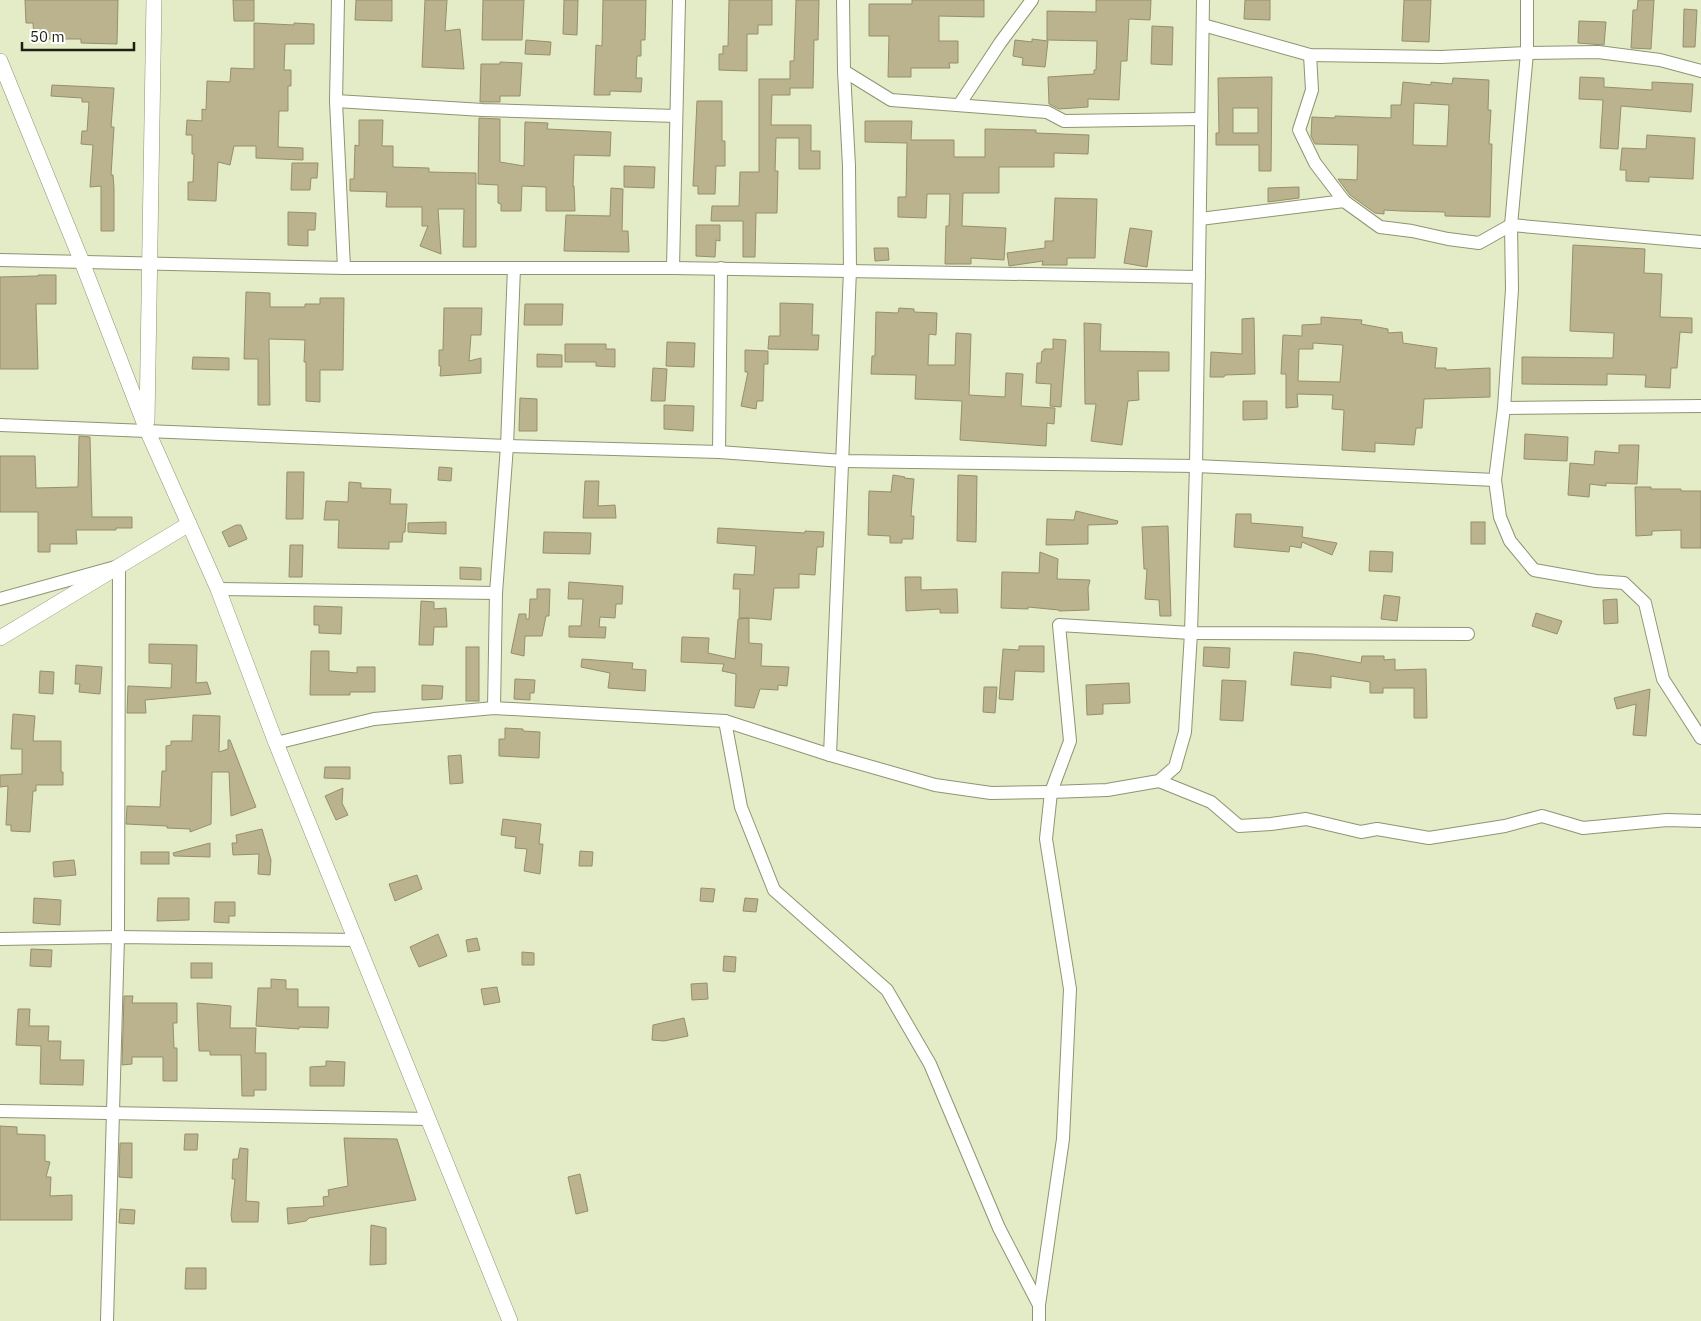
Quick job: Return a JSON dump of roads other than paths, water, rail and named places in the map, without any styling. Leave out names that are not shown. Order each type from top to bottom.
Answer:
[{"type":"street","points":[[147,430],[154,0]]},
{"type":"street","points":[[338,0],[336,101],[344,268]]},
{"type":"street","points":[[672,268],[678,0]]},
{"type":"street","points":[[830,755],[850,270],[849,166],[844,71],[844,0]]},
{"type":"street","points":[[959,105],[1000,43],[1032,0]]},
{"type":"street","points":[[276,742],[374,719],[494,708],[724,721],[830,755],[935,785],[991,793],[1107,790],[1159,781],[1175,767],[1183,744],[1191,632],[1196,466],[1203,0]]},
{"type":"street","points":[[1527,0],[1527,53],[1511,225],[1512,289],[1504,408],[1495,480],[1500,517],[1510,541],[1534,570],[1624,584],[1645,603],[1663,679],[1701,738]]},
{"type":"street","points":[[1203,25],[1310,55],[1441,57],[1598,52],[1660,60],[1701,71]]},
{"type":"street","points":[[1310,55],[1312,90],[1299,130],[1315,163],[1344,201],[1380,227],[1479,243],[1511,225],[1701,242]]},
{"type":"street","points":[[0,61],[6,92],[82,262],[147,430],[218,589],[276,742],[510,1321]]},
{"type":"street","points":[[844,71],[891,100],[1047,112],[1064,121],[1201,119]]},
{"type":"street","points":[[336,101],[483,110],[676,116]]},
{"type":"street","points":[[1200,219],[1344,201]]},
{"type":"street","points":[[0,260],[344,268],[721,268],[1199,277]]},
{"type":"street","points":[[494,708],[496,593],[507,446],[514,268]]},
{"type":"street","points":[[719,452],[721,268]]},
{"type":"street","points":[[1504,408],[1701,406]]},
{"type":"street","points":[[0,425],[507,446],[719,452],[843,461],[1196,466],[1495,480]]},
{"type":"street","points":[[0,638],[189,524]]},
{"type":"street","points":[[0,599],[119,566]]},
{"type":"street","points":[[106,1321],[118,937],[119,566]]},
{"type":"street","points":[[218,589],[496,593]]},
{"type":"street","points":[[1039,1321],[1039,1305],[1063,1139],[1070,989],[1046,839],[1051,792],[1070,741],[1059,625],[1191,632],[1468,634]]},
{"type":"street","points":[[724,721],[741,807],[774,890],[887,990],[930,1064],[999,1228],[1039,1305]]},
{"type":"street","points":[[1159,781],[1211,802],[1238,826],[1306,819],[1361,832],[1377,829],[1429,838],[1505,826],[1542,816],[1583,828],[1667,820],[1701,821]]},
{"type":"street","points":[[0,938],[118,937],[357,940]]},
{"type":"street","points":[[0,1111],[429,1119]]}]
